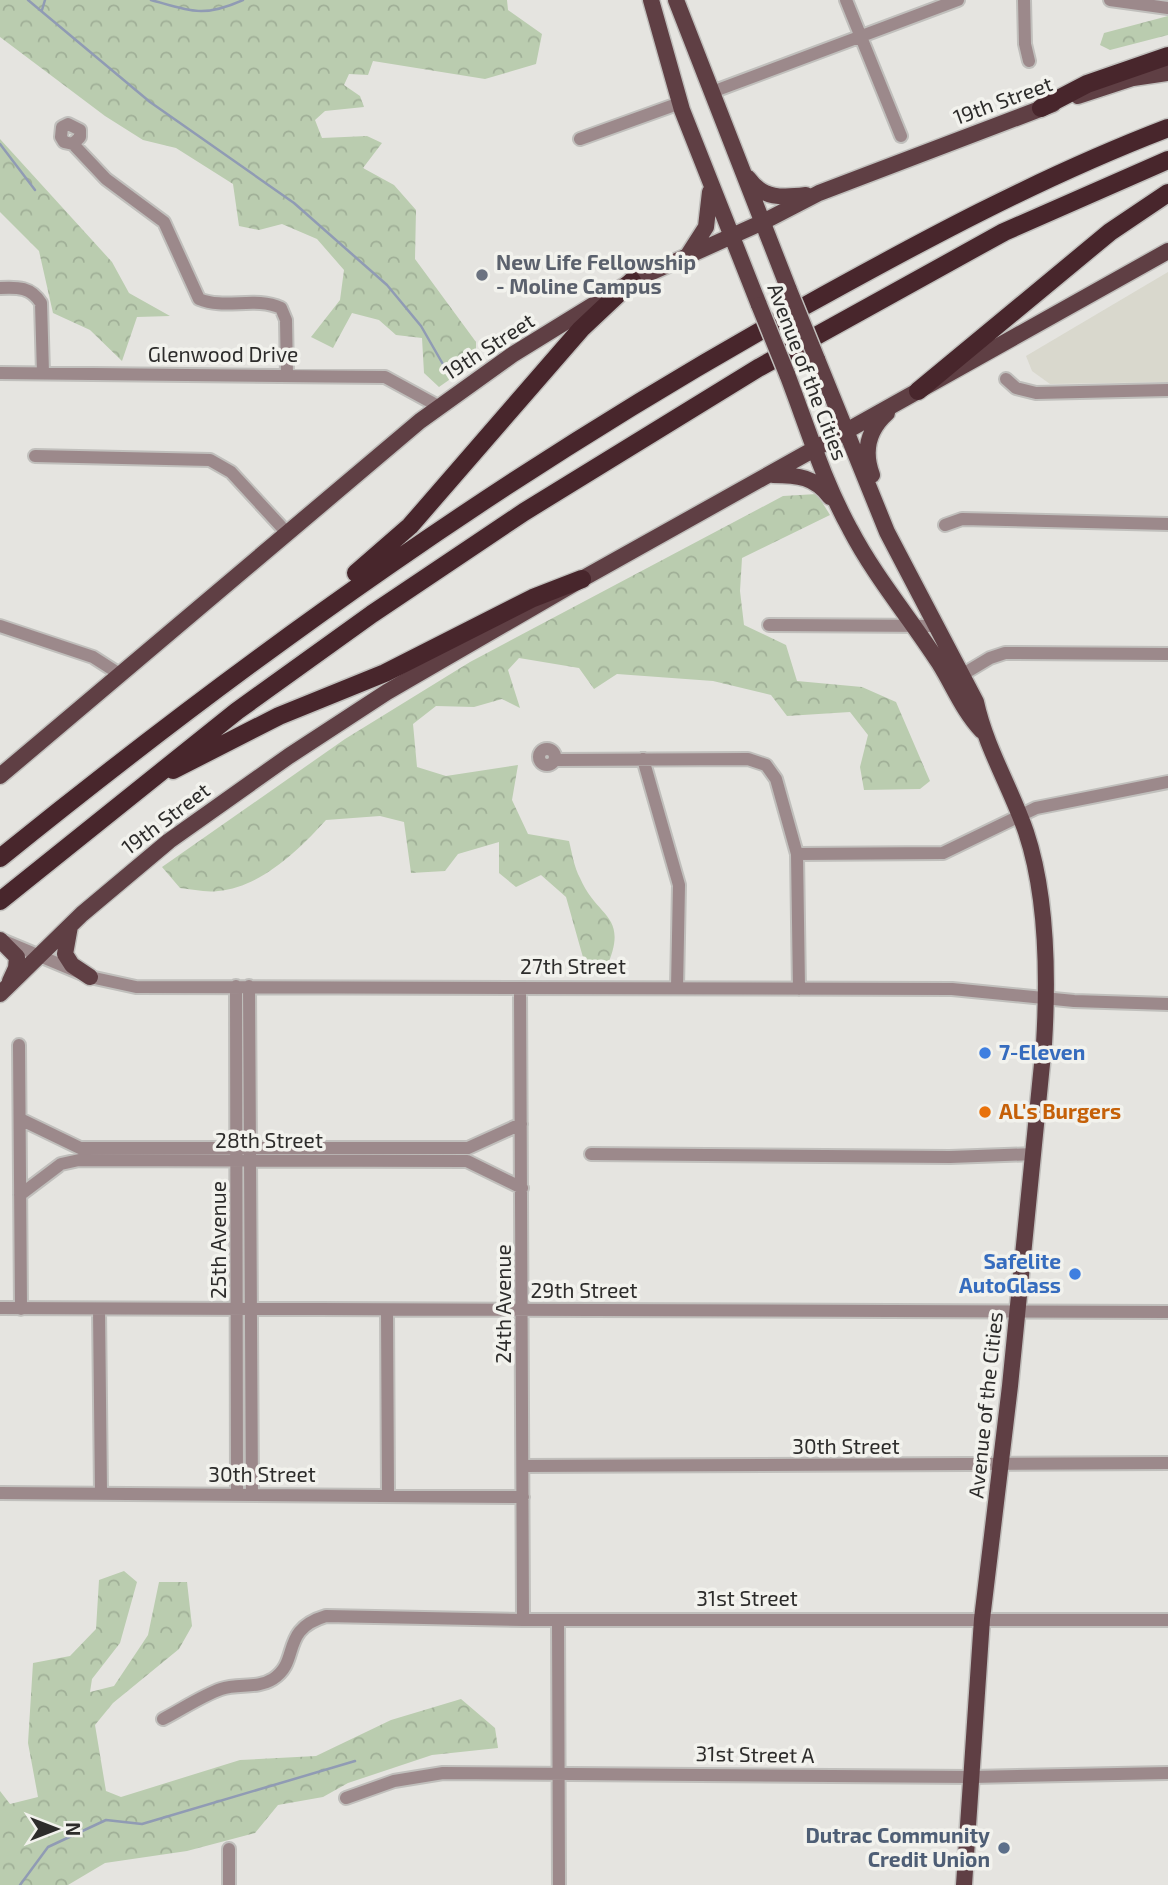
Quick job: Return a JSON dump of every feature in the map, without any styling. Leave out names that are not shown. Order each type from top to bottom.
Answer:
[{"type":"highway","points":[[1041,108],[1087,83],[1168,56]]},
{"type":"highway","points":[[277,642],[476,505],[744,340],[969,218],[1068,169],[1168,128]]},
{"type":"highway","points":[[0,901],[237,711],[476,543],[649,434],[1004,232],[1168,160]]},
{"type":"highway","points":[[910,396],[1110,232],[1168,193]]},
{"type":"highway","points":[[0,858],[277,642],[410,526],[572,340],[632,281]]},
{"type":"highway","points":[[151,780],[214,752],[279,716],[384,673],[533,597],[582,579]]},
{"type":"main road","name":"Avenue of the Cities","points":[[651,0],[680,103],[709,183],[842,513],[870,565],[955,679]]},
{"type":"main road","name":"Avenue of the Cities","points":[[676,0],[887,532],[934,626],[966,714],[982,731],[1019,814],[1038,881],[1046,997],[1034,1154],[982,1619],[964,1885]]},
{"type":"main road","name":"19th Street","points":[[0,776],[438,406],[512,355],[632,281],[763,222],[819,193],[1041,108],[1133,78],[1168,73]]},
{"type":"main road","points":[[741,167],[754,187],[774,197],[819,193]]},
{"type":"main road","points":[[688,256],[708,220],[709,183]]},
{"type":"main road","name":"19th Street","points":[[39,955],[70,925],[169,841],[300,749],[398,685],[1168,251]]},
{"type":"main road","points":[[910,396],[877,423],[867,446],[867,461],[934,626]]},
{"type":"main road","points":[[771,475],[796,475],[810,479],[826,491],[842,513]]},
{"type":"main road","points":[[70,925],[65,954],[72,965],[90,977]]},
{"type":"main road","points":[[0,940],[17,957],[16,968],[3,992]]},
{"type":"main road","points":[[3,992],[39,955]]},
{"type":"street","points":[[846,0],[901,136]]},
{"type":"street","points":[[712,92],[958,0]]},
{"type":"street","points":[[1024,0],[1025,44],[1029,61]]},
{"type":"street","points":[[1110,0],[1168,8]]},
{"type":"street","points":[[580,139],[680,103]]},
{"type":"street","points":[[73,144],[106,179],[159,215],[176,244],[199,299],[222,305],[260,303],[281,308],[286,320],[287,375]]},
{"type":"street","points":[[0,288],[23,287],[36,295],[41,303],[43,373]]},
{"type":"street","name":"Glenwood Drive","points":[[0,373],[385,377],[438,406]]},
{"type":"street","points":[[1006,379],[1016,388],[1036,393],[1168,390]]},
{"type":"street","points":[[35,457],[210,460],[231,472],[287,533]]},
{"type":"street","points":[[945,525],[962,519],[1168,524]]},
{"type":"street","points":[[769,625],[934,626]]},
{"type":"street","points":[[0,626],[93,657],[121,675]]},
{"type":"street","points":[[955,679],[1005,653],[1168,654]]},
{"type":"street","points":[[643,759],[679,885],[677,988]]},
{"type":"street","points":[[555,760],[748,760],[766,765],[776,779],[797,854],[799,989]]},
{"type":"street","points":[[797,854],[943,853],[1019,814],[1168,782]]},
{"type":"street","name":"27th Street","points":[[0,940],[90,977],[128,986],[952,989],[1168,1004]]},
{"type":"street","name":"25th Avenue","points":[[242,986],[245,1309],[252,1494]]},
{"type":"street","name":"24th Avenue","points":[[520,989],[523,1620]]},
{"type":"street","points":[[19,1045],[21,1308]]},
{"type":"street","name":"28th Street","points":[[20,1119],[80,1149],[467,1161],[522,1188]]},
{"type":"street","name":"28th Street","points":[[20,1195],[61,1164],[79,1160],[468,1149],[521,1124]]},
{"type":"street","points":[[591,1154],[950,1157],[1034,1154]]},
{"type":"street","name":"29th Street","points":[[0,1308],[1168,1312]]},
{"type":"street","points":[[99,1309],[101,1493]]},
{"type":"street","name":"25th Avenue","points":[[237,1494],[245,1309]]},
{"type":"street","points":[[387,1310],[388,1496]]},
{"type":"street","name":"30th Street","points":[[523,1466],[916,1466],[1001,1462],[1168,1464]]},
{"type":"street","name":"30th Street","points":[[0,1493],[523,1497]]},
{"type":"street","name":"31st Street","points":[[163,1719],[221,1689],[263,1684],[277,1677],[300,1628],[309,1621],[326,1616],[523,1620],[1168,1620]]},
{"type":"street","points":[[558,1620],[559,1885]]},
{"type":"street","name":"31st Street A","points":[[346,1798],[419,1775],[559,1772],[972,1777],[1168,1773]]},
{"type":"street","points":[[229,1849],[229,1885]]},
{"type":"shaded area","points":[[1168,272],[1168,382],[1050,384],[1032,371],[1026,356]]},
{"type":"green space","points":[[0,0],[507,0],[508,10],[542,34],[536,64],[485,79],[373,61],[368,75],[349,74],[344,85],[360,96],[364,107],[325,111],[315,120],[322,138],[367,136],[382,143],[363,168],[394,185],[416,210],[415,259],[476,342],[476,361],[439,387],[424,373],[422,338],[396,335],[379,320],[352,313],[333,348],[311,337],[340,300],[344,270],[317,239],[282,224],[259,230],[239,226],[233,184],[176,148],[143,140],[105,116],[0,37]]},
{"type":"green space","points":[[1168,16],[1168,35],[1110,50],[1100,45],[1104,33]]},
{"type":"green space","points":[[0,139],[112,262],[129,293],[170,316],[137,317],[122,361],[90,330],[53,313],[39,251],[0,212]]},
{"type":"green space","points":[[817,494],[830,515],[742,558],[740,591],[744,625],[786,645],[797,681],[862,687],[896,702],[930,781],[920,789],[864,790],[860,767],[868,735],[850,712],[787,716],[771,695],[713,681],[617,674],[594,689],[579,668],[519,658],[508,670],[520,708],[502,699],[474,707],[436,706],[413,724],[417,767],[446,776],[518,765],[512,800],[528,834],[569,841],[575,865],[587,892],[613,928],[615,938],[605,971],[586,968],[566,897],[541,875],[516,887],[499,873],[499,842],[458,854],[445,871],[411,873],[404,822],[380,816],[326,820],[278,865],[264,875],[234,888],[209,892],[180,888],[162,867],[345,739],[470,662],[783,496]]},
{"type":"green space","points":[[124,1571],[137,1582],[120,1643],[92,1679],[90,1692],[114,1686],[148,1635],[159,1582],[187,1582],[192,1626],[179,1649],[113,1703],[95,1725],[106,1791],[121,1797],[240,1760],[316,1756],[391,1720],[461,1699],[495,1728],[498,1748],[432,1755],[348,1783],[323,1797],[278,1805],[255,1833],[187,1851],[105,1863],[68,1885],[0,1885],[0,1791],[10,1804],[38,1797],[28,1743],[33,1663],[70,1656],[96,1629],[99,1580]]},
{"type":"waterway","points":[[28,0],[150,102],[294,203],[387,285],[421,326],[444,366]]},
{"type":"waterway","points":[[42,10],[45,0]]},
{"type":"waterway","points":[[151,0],[197,11],[217,9],[243,0]]},
{"type":"waterway","points":[[0,144],[35,190]]},
{"type":"waterway","points":[[20,1885],[48,1847],[106,1820],[142,1824],[355,1761]]},
{"type":"place","name":"New Life Fellowship - Moline Campus","points":[[482,275]]},
{"type":"place","name":"7-Eleven","points":[[985,1053]]},
{"type":"place","name":"AL's Burgers","points":[[985,1112]]},
{"type":"place","name":"Safelite AutoGlass","points":[[1075,1274]]},
{"type":"place","name":"Dutrac Community Credit Union","points":[[1004,1848]]}]
